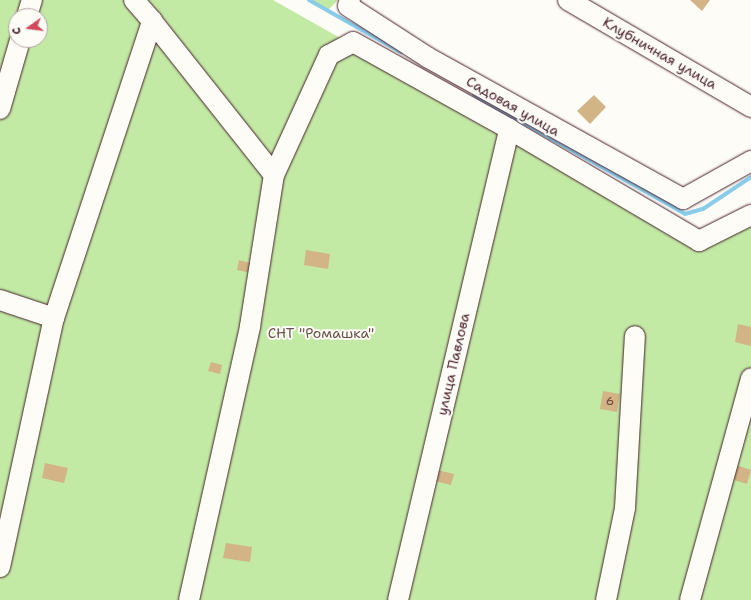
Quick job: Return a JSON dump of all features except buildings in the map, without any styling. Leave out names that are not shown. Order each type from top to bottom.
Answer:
[{"type":"street","points":[[134,0],[274,175]]},
{"type":"street","name":"Клубничная улица","points":[[568,0],[751,107]]},
{"type":"street","name":"Садовая улица","points":[[349,3],[434,61],[683,199],[751,161]]},
{"type":"street","points":[[0,567],[54,318],[152,21]]},
{"type":"street","points":[[189,600],[250,326],[274,175],[329,55],[352,42],[509,129],[699,241],[751,215]]},
{"type":"street","points":[[0,109],[18,48]]},
{"type":"street","name":"улица Павлова","points":[[398,600],[509,129]]},
{"type":"street","points":[[0,300],[54,318]]},
{"type":"street","points":[[606,600],[625,508],[635,336]]},
{"type":"street","points":[[690,600],[751,378]]},
{"type":"green space","name":"СНТ \"Ромашка\"","points":[[0,0],[273,0],[699,241],[751,210],[751,600],[0,600]]},
{"type":"green space","points":[[312,0],[338,0],[328,10]]},
{"type":"waterway","points":[[309,0],[401,52]]},
{"type":"waterway","points":[[474,95],[685,214],[703,209],[751,177]]}]
